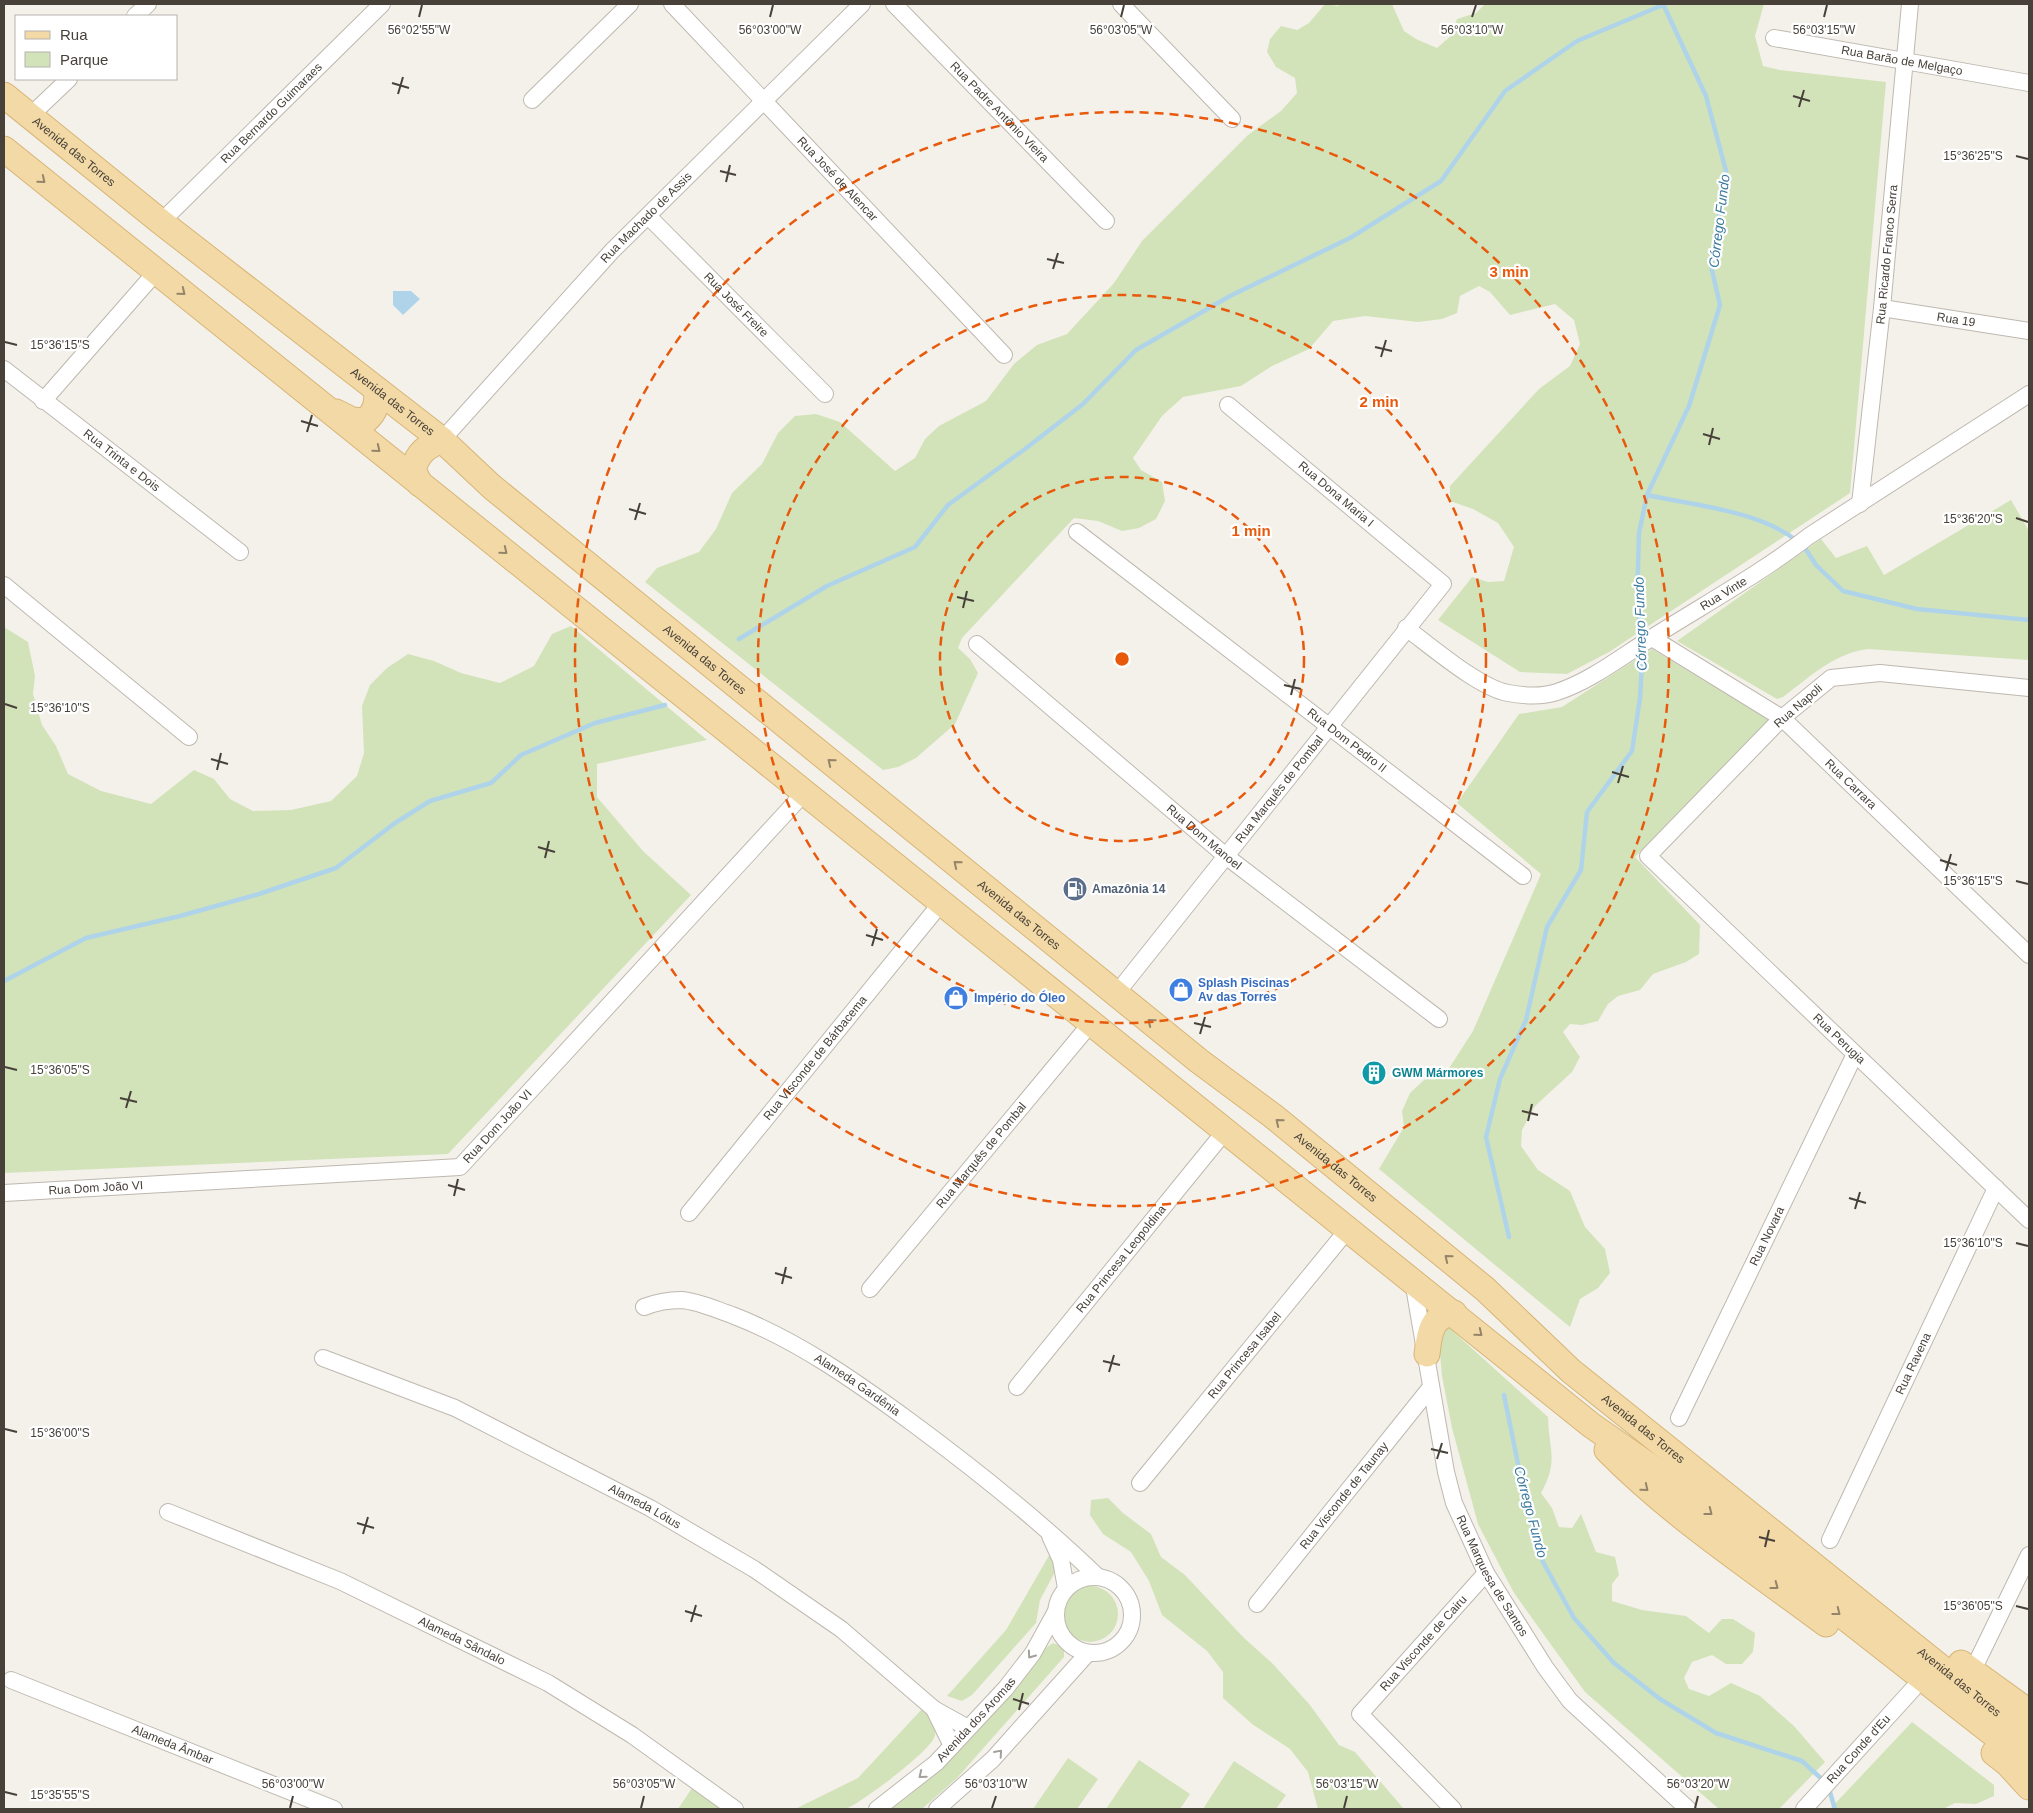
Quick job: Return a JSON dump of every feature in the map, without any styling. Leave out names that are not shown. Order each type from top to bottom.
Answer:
[{"type":"main road","name":"Avenida das Torres","points":[[4,95],[161,222],[221,266],[376,390],[442,440],[492,487],[1116,994],[1199,1061],[1273,1116],[1485,1289],[1678,1472],[2029,1762]]},
{"type":"main road","name":"Avenida das Torres","points":[[4,149],[1349,1228],[1591,1425],[1678,1472],[2029,1738]]},
{"type":"main road","points":[[309,394],[343,417],[365,421],[373,414],[377,404],[376,390]]},
{"type":"main road","points":[[420,484],[413,470],[416,460],[424,449],[442,440]]},
{"type":"main road","points":[[1137,1059],[1176,1086],[1194,1091],[1204,1084],[1207,1078],[1199,1061]]},
{"type":"main road","points":[[1485,1289],[1972,1672],[2029,1712]]},
{"type":"main road","points":[[1427,1354],[1428,1339],[1435,1321],[1445,1314],[1454,1313]]},
{"type":"main road","points":[[1591,1425],[1606,1448],[1638,1482],[2008,1764],[2029,1787]]},
{"type":"street","points":[[136,15],[148,4]]},
{"type":"street","name":"Rua Bernardo Guimaraes","points":[[161,222],[382,4]]},
{"type":"street","points":[[532,100],[630,4]]},
{"type":"street","name":"Rua José de Alencar","points":[[672,4],[1004,355]]},
{"type":"street","name":"Rua Machado de Assis","points":[[442,440],[612,251],[862,4]]},
{"type":"street","name":"Rua Padre Antônio Vieira","points":[[894,4],[1106,221]]},
{"type":"street","points":[[1121,4],[1232,119]]},
{"type":"street","name":"Rua Ricardo Franco Serra","points":[[1860,504],[1882,308],[1910,4]]},
{"type":"street","name":"Rua Barão de Melgaço","points":[[1774,38],[2029,83]]},
{"type":"street","points":[[30,116],[68,80]]},
{"type":"street","name":"Rua José Freire","points":[[648,216],[825,394]]},
{"type":"street","points":[[44,401],[156,272]]},
{"type":"street","name":"Rua 19","points":[[1882,308],[2029,331]]},
{"type":"street","name":"Rua Trinta e Dois","points":[[4,369],[240,552]]},
{"type":"street","name":"Rua Vinte","points":[[1406,628],[1483,683],[1506,693],[1537,696],[1556,693],[1574,686],[1622,658],[1649,639],[1779,559],[1810,536],[2029,394]]},
{"type":"street","name":"Rua Dona Maria I","points":[[1228,405],[1444,584]]},
{"type":"street","name":"Rua Dom Pedro II","points":[[1077,532],[1523,876]]},
{"type":"street","name":"Rua Marquês de Pombal","points":[[1116,994],[1227,857],[1406,628],[1444,584]]},
{"type":"street","points":[[4,585],[189,737]]},
{"type":"street","name":"Rua Carrara","points":[[1649,639],[1782,718],[2029,956]]},
{"type":"street","name":"Rua Dom Manoel","points":[[977,644],[1227,857],[1439,1019]]},
{"type":"street","name":"Rua Napoli","points":[[1648,856],[1782,718],[1831,678],[1880,672],[2029,689]]},
{"type":"street","name":"Rua Dom João VI","points":[[4,1193],[460,1167],[805,792]]},
{"type":"street","name":"Rua Perugia","points":[[1648,856],[2029,1220]]},
{"type":"street","name":"Rua Visconde de Bárbacema","points":[[689,1212],[942,902]]},
{"type":"street","name":"Rua Marquês de Pombal","points":[[870,1289],[1092,1022]]},
{"type":"street","name":"Rua Novara","points":[[1679,1418],[1855,1054]]},
{"type":"street","name":"Rua Princesa Leopoldina","points":[[1017,1387],[1226,1130]]},
{"type":"street","name":"Rua Ravena","points":[[1830,1540],[1996,1188]]},
{"type":"street","name":"Rua Princesa Isabel","points":[[1140,1483],[1349,1228]]},
{"type":"street","name":"Rua Marquesa de Santos","points":[[1413,1281],[1446,1472],[1454,1503],[1486,1573],[1545,1667],[1570,1701],[1688,1809]]},
{"type":"street","name":"Alameda Gardênia","points":[[644,1306],[661,1301],[683,1300],[719,1310],[760,1326],[790,1342],[882,1401],[973,1468],[1046,1527],[1098,1577]]},
{"type":"street","name":"Alameda Lótus","points":[[323,1358],[455,1408],[650,1508],[754,1569],[841,1629],[934,1709],[968,1728]]},
{"type":"street","name":"Rua Visconde de Taunay","points":[[1257,1604],[1431,1387]]},
{"type":"street","name":"Alameda Sândalo","points":[[168,1512],[340,1581],[548,1683],[632,1735],[735,1809]]},
{"type":"street","name":"Alameda Gardênia","points":[[1046,1527],[1060,1560],[1066,1588]]},
{"type":"street","points":[[1972,1672],[2029,1555]]},
{"type":"street","name":"Rua Visconde de Cairu","points":[[1453,1809],[1360,1714],[1486,1573]]},
{"type":"street","points":[[1098,1577],[1109,1580],[1126,1594],[1131,1605],[1132,1616],[1125,1638],[1117,1646],[1106,1651],[1088,1653],[1073,1647],[1064,1640],[1058,1630],[1055,1613],[1060,1597],[1066,1588],[1075,1581],[1098,1577]]},
{"type":"street","name":"Avenida dos Aromas","points":[[877,1809],[936,1763],[1006,1688],[1033,1653],[1055,1613]]},
{"type":"street","points":[[937,1809],[993,1759],[1088,1653]]},
{"type":"street","name":"Alameda Âmbar","points":[[11,1680],[334,1809]]},
{"type":"street","name":"Rua Conde d'Eu","points":[[1804,1809],[1913,1690]]},
{"type":"street","name":"Alameda Lótus","points":[[934,1709],[952,1746]]},
{"type":"green space","points":[[1325,4],[1338,6],[1340,4],[1392,4],[1404,31],[1416,39],[1437,48],[1452,35],[1457,19],[1476,13],[1485,4],[1764,4],[1755,36],[1763,66],[1780,70],[1886,82],[1850,493],[1609,652],[1567,674],[1520,672],[1438,620],[1472,577],[1488,582],[1504,581],[1514,547],[1498,523],[1473,509],[1450,501],[1450,486],[1539,389],[1570,366],[1580,344],[1574,320],[1555,304],[1510,315],[1490,292],[1479,286],[1460,296],[1457,313],[1442,319],[1418,322],[1365,316],[1333,321],[1309,349],[1272,366],[1241,386],[1183,397],[1162,416],[1133,458],[1141,470],[1162,482],[1165,501],[1156,519],[1139,528],[1122,531],[1098,521],[1074,518],[962,638],[958,648],[970,659],[978,673],[955,724],[916,758],[898,767],[883,770],[645,582],[657,568],[699,552],[716,529],[732,493],[762,464],[778,433],[795,416],[816,414],[840,422],[895,471],[915,458],[925,439],[939,426],[986,401],[1014,364],[1037,345],[1067,334],[1114,283],[1142,241],[1248,135],[1281,111],[1297,93],[1295,78],[1276,67],[1267,52],[1270,39],[1281,26],[1297,30],[1309,23]]},
{"type":"green space","points":[[2011,500],[2029,531],[2029,660],[1868,649],[1844,655],[1833,661],[1783,697],[1777,699],[1677,641],[1821,539],[1836,558],[1867,546],[1884,575]]},
{"type":"green space","points":[[571,626],[707,740],[597,764],[597,797],[643,851],[691,895],[448,1154],[4,1173],[4,627],[28,642],[35,676],[33,694],[42,725],[56,746],[68,774],[101,791],[151,804],[194,770],[214,779],[230,799],[253,811],[291,810],[331,801],[357,776],[364,753],[362,706],[370,685],[387,668],[408,654],[434,661],[461,673],[500,683],[534,666],[552,634]]},
{"type":"green space","points":[[1652,649],[1769,720],[1635,857],[1700,925],[1699,954],[1686,962],[1653,974],[1640,990],[1618,996],[1608,1004],[1598,1021],[1582,1025],[1570,1024],[1563,1032],[1580,1057],[1572,1072],[1535,1106],[1522,1130],[1521,1146],[1538,1170],[1570,1191],[1585,1227],[1605,1249],[1610,1273],[1598,1288],[1580,1299],[1570,1327],[1379,1169],[1404,1127],[1402,1111],[1410,1093],[1424,1080],[1446,1073],[1473,1031],[1541,874],[1457,803],[1519,714],[1562,707]]},
{"type":"green space","points":[[1446,1325],[1548,1417],[1552,1456],[1550,1472],[1541,1493],[1552,1508],[1559,1527],[1572,1528],[1581,1514],[1596,1552],[1615,1557],[1619,1575],[1612,1584],[1612,1601],[1642,1610],[1686,1616],[1709,1633],[1722,1619],[1733,1619],[1755,1633],[1753,1652],[1742,1664],[1726,1664],[1712,1655],[1692,1662],[1684,1678],[1689,1689],[1709,1696],[1731,1683],[1760,1696],[1794,1726],[1825,1762],[1779,1809],[1719,1809],[1585,1692],[1514,1593],[1478,1524],[1452,1428],[1442,1376],[1438,1331]]},
{"type":"green space","points":[[1108,1498],[1123,1513],[1151,1534],[1161,1557],[1185,1575],[1244,1638],[1273,1664],[1310,1705],[1339,1745],[1355,1752],[1404,1809],[1318,1809],[1308,1772],[1290,1749],[1252,1724],[1223,1698],[1223,1672],[1207,1651],[1162,1615],[1149,1581],[1131,1552],[1103,1534],[1090,1515],[1091,1500]]},
{"type":"green space","points":[[1051,1552],[1057,1568],[1040,1600],[1036,1623],[972,1695],[962,1701],[947,1696],[1006,1630]]},
{"type":"green space","points":[[1085,1586],[1095,1586],[1110,1594],[1116,1603],[1118,1614],[1116,1625],[1110,1634],[1095,1642],[1085,1642],[1074,1637],[1067,1630],[1062,1619],[1062,1609],[1067,1598],[1074,1591]]},
{"type":"green space","points":[[1053,1643],[1064,1647],[1064,1657],[957,1778],[922,1809],[891,1809],[955,1754],[1047,1647]]},
{"type":"green space","points":[[922,1709],[933,1724],[935,1735],[932,1742],[897,1774],[868,1796],[848,1808],[830,1811],[795,1809],[858,1778]]},
{"type":"green space","points":[[1912,1722],[1994,1785],[1994,1796],[1976,1804],[1955,1803],[1943,1809],[1830,1809]]},
{"type":"green space","points":[[1068,1758],[1098,1779],[1077,1809],[1033,1809]]},
{"type":"green space","points":[[1139,1760],[1190,1794],[1180,1809],[1106,1809]]},
{"type":"green space","points":[[1234,1761],[1286,1795],[1276,1809],[1203,1809]]},
{"type":"green space","points":[[692,1788],[720,1809],[678,1809]]},
{"type":"water","points":[[393,291],[411,291],[420,299],[403,315],[393,305]]},
{"type":"waterway","name":"Córrego Fundo","points":[[1642,640],[1637,603],[1639,533],[1647,495],[1689,406],[1720,305],[1711,266],[1726,171],[1706,96],[1663,4]]},
{"type":"waterway","points":[[739,639],[827,586],[915,547],[948,505],[1083,404],[1136,350],[1230,296],[1350,238],[1441,181],[1505,91],[1577,41],[1663,5]]},
{"type":"waterway","points":[[1647,495],[1745,516],[1782,531],[1797,541]]},
{"type":"waterway","points":[[1803,545],[1816,565],[1843,591],[1917,609],[2029,620]]},
{"type":"waterway","name":"Córrego Fundo","points":[[1509,1237],[1486,1137],[1500,1079],[1526,1020],[1547,927],[1581,870],[1587,812],[1632,751],[1640,698],[1643,648]]},
{"type":"waterway","points":[[4,981],[86,938],[180,916],[259,894],[336,868],[395,823],[430,801],[491,783],[521,755],[595,723],[665,705]]},
{"type":"waterway","name":"Córrego Fundo","points":[[1504,1395],[1526,1503],[1543,1562],[1574,1618],[1614,1663],[1660,1699],[1716,1733],[1802,1761],[1825,1782]]},
{"type":"waterway","name":"Córrego Fundo","points":[[1829,1789],[1835,1809]]},
{"type":"place","name":"Amazônia 14","points":[[1075,889]]},
{"type":"place","name":"Splash Piscinas Av das Torres","points":[[1181,990]]},
{"type":"place","name":"Império do Óleo","points":[[956,998]]},
{"type":"place","name":"GWM Mármores","points":[[1374,1073]]}]
